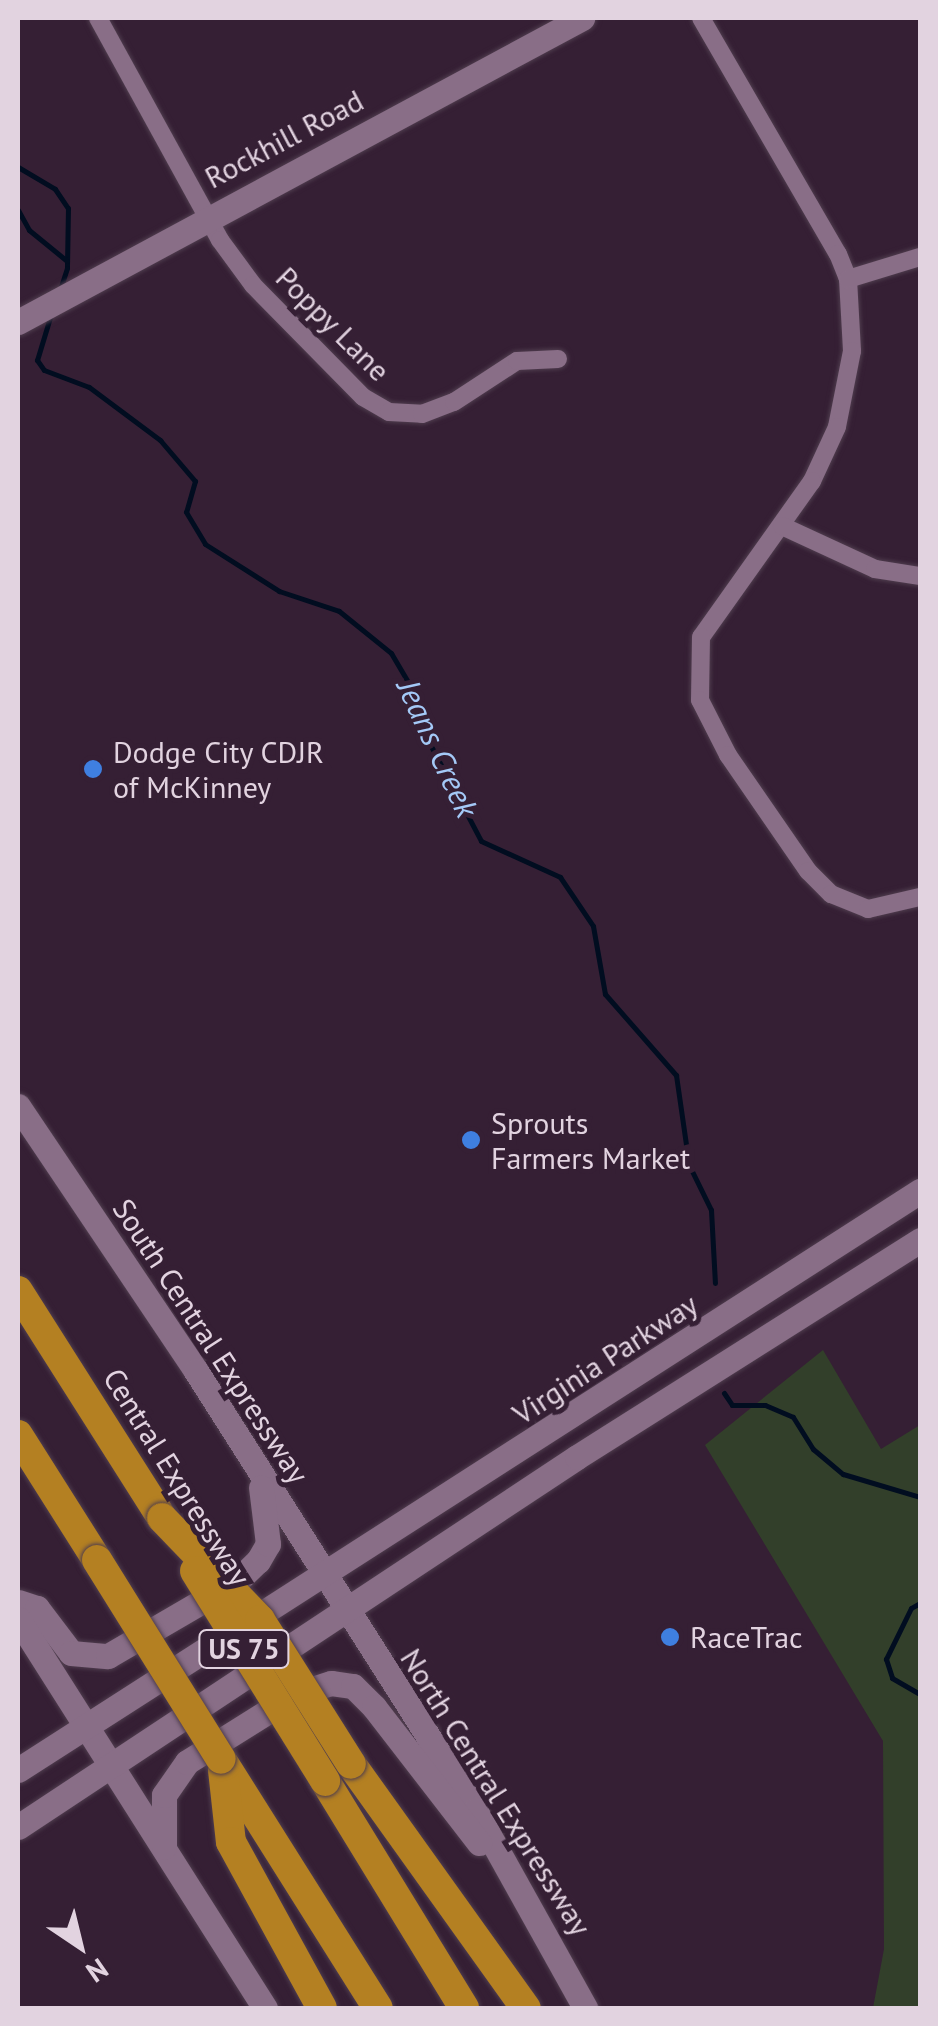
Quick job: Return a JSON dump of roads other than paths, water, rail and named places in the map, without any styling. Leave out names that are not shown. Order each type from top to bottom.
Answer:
[{"type":"highway","name":"Central Expressway","points":[[18,1291],[464,2008]]},
{"type":"highway","name":"US 75","points":[[18,1435],[378,2008]]},
{"type":"highway","points":[[162,1518],[260,1620],[352,1764],[526,2008]]},
{"type":"highway","points":[[222,1759],[232,1842],[322,2008]]},
{"type":"main road","name":"Rockhill Road","points":[[18,322],[582,18]]},
{"type":"main road","name":"South Central Expressway","points":[[18,1106],[346,1614]]},
{"type":"main road","name":"Virginia Parkway","points":[[18,1770],[324,1579],[920,1192]]},
{"type":"main road","points":[[18,1827],[346,1614],[577,1457],[920,1240]]},
{"type":"main road","points":[[18,1602],[37,1608],[70,1653],[108,1656],[237,1581],[258,1561],[268,1544],[260,1480]]},
{"type":"main road","name":"North Central Expressway","points":[[346,1614],[546,1930],[585,2008]]},
{"type":"main road","points":[[18,1619],[266,2008]]},
{"type":"main road","points":[[164,1846],[164,1796],[187,1762],[294,1695],[331,1683],[353,1686],[546,1930]]},
{"type":"street","name":"Poppy Lane","points":[[98,18],[147,98],[205,218],[269,303],[351,387],[389,412],[435,411],[517,361],[558,360]]},
{"type":"street","points":[[701,18],[803,187],[848,280],[852,351],[840,415],[812,481],[701,638],[700,700],[728,755],[808,871],[832,894],[868,909],[920,897]]},
{"type":"street","points":[[848,280],[920,258]]},
{"type":"street","points":[[782,526],[874,570],[920,576]]},
{"type":"waterway","name":"Jeans Creek","points":[[18,167],[55,189],[68,208],[67,268],[60,289]]},
{"type":"waterway","points":[[18,210],[29,230],[67,261]]},
{"type":"waterway","name":"Jeans Creek","points":[[51,314],[37,360],[44,370],[89,387],[160,440],[195,481],[186,512],[205,544],[279,591],[339,611],[391,653],[427,714],[431,746],[481,841],[560,877],[593,926],[605,994],[676,1075],[689,1165],[711,1210],[715,1283]]},
{"type":"waterway","name":"Jeans Creek","points":[[724,1393],[732,1405],[765,1405],[793,1417],[813,1449],[843,1474],[920,1497]]},
{"type":"waterway","name":"Jeans Creek","points":[[920,1603],[911,1608],[886,1659],[892,1678],[920,1694]]},
{"type":"place","name":"Dodge City CDJR of McKinney","points":[[93,769]]},
{"type":"place","name":"Sprouts Farmers Market","points":[[471,1140]]},
{"type":"place","name":"RaceTrac","points":[[670,1637]]}]
